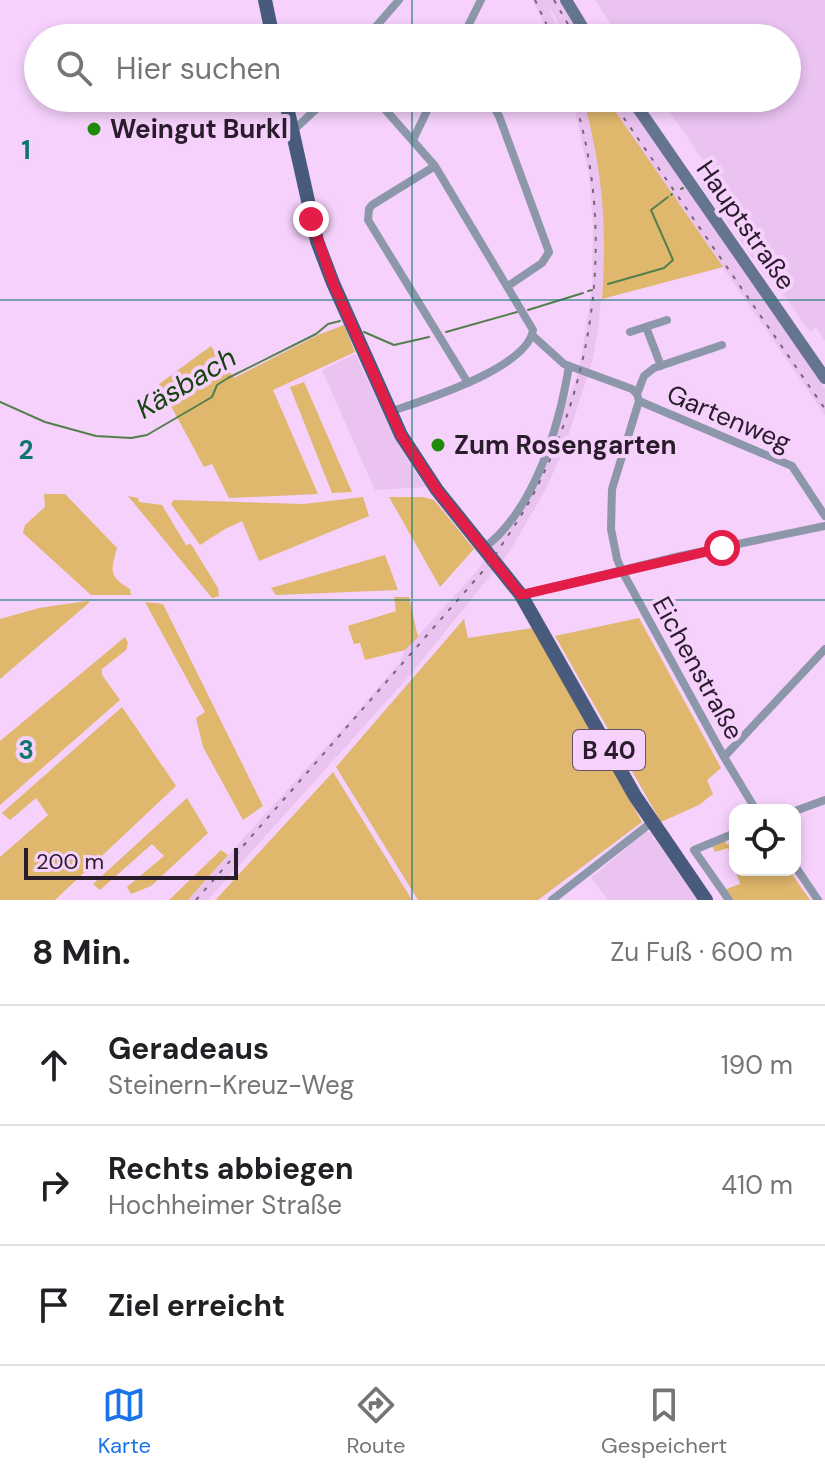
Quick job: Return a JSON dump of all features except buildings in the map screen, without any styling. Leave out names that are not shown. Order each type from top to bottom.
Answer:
[{"type":"main road","points":[[265,0],[270,24]]},
{"type":"main road","name":"B 40","points":[[288,112],[317,241],[390,412],[426,475],[521,595],[652,822],[706,900]]},
{"type":"street","points":[[378,24],[399,0]]},
{"type":"street","points":[[469,24],[481,0]]},
{"type":"street","points":[[566,0],[581,24]]},
{"type":"street","points":[[298,126],[313,112]]},
{"type":"street","points":[[388,112],[435,166],[531,324],[532,335],[527,344],[509,358],[468,383],[390,412]]},
{"type":"street","points":[[413,140],[426,112]]},
{"type":"street","points":[[497,112],[549,252],[542,263],[508,286]]},
{"type":"street","name":"Hauptstraße","points":[[641,112],[825,378]]},
{"type":"street","points":[[435,166],[372,205],[368,220],[468,383]]},
{"type":"street","points":[[630,332],[667,320]]},
{"type":"street","points":[[646,327],[661,366],[722,345]]},
{"type":"street","name":"Gartenweg","points":[[532,335],[569,366],[632,389],[638,397],[792,466],[825,516]]},
{"type":"street","points":[[484,548],[498,537],[514,515],[549,446],[561,413],[569,366]]},
{"type":"street","name":"Eichenstraße","points":[[661,366],[644,376],[617,471],[611,500],[611,529],[622,571],[752,804]]},
{"type":"street","points":[[521,595],[825,526]]},
{"type":"street","points":[[724,757],[825,649]]},
{"type":"street","points":[[801,809],[825,800]]},
{"type":"street","points":[[552,900],[652,822]]},
{"type":"street","points":[[729,835],[694,850],[729,900]]},
{"type":"street","points":[[801,875],[818,900]]},
{"type":"shaded area","points":[[533,0],[559,0],[574,24],[559,24],[547,3],[555,24],[544,24]]},
{"type":"shaded area","points":[[595,0],[825,0],[825,341],[816,327],[810,332],[781,291],[789,285],[764,274],[701,184],[706,182],[708,167],[670,112],[801,112],[801,24],[611,24]]},
{"type":"shaded area","points":[[575,112],[586,112],[595,146],[603,190],[605,257],[592,362],[563,452],[543,494],[508,554],[410,675],[208,900],[188,900],[352,718],[400,662],[405,650],[476,572],[527,497],[579,371],[592,289],[593,227],[589,175]]},
{"type":"shaded area","points":[[586,112],[616,112],[723,267],[602,299],[602,198]]},
{"type":"shaded area","points":[[616,112],[635,112],[825,389],[825,415]]},
{"type":"shaded area","points":[[344,325],[355,352],[273,390],[318,494],[229,498],[212,464],[204,467],[159,384],[211,346],[234,378]]},
{"type":"shaded area","points":[[355,354],[400,448],[426,487],[375,490],[322,370]]},
{"type":"shaded area","points":[[304,382],[352,492],[332,493],[290,387]]},
{"type":"shaded area","points":[[44,494],[65,494],[117,548],[113,572],[130,589],[131,595],[91,595],[23,533],[25,525],[45,507]]},
{"type":"shaded area","points":[[128,496],[138,498],[139,502],[162,505],[186,545],[191,544],[218,588],[219,596],[212,598]]},
{"type":"shaded area","points":[[363,497],[369,516],[259,561],[242,521],[200,545],[171,504],[174,500],[304,504]]},
{"type":"shaded area","points":[[389,497],[434,500],[474,549],[440,587]]},
{"type":"shaded area","points":[[385,555],[398,590],[276,595],[271,588]]},
{"type":"shaded area","points":[[394,597],[409,597],[418,637],[405,650],[365,660],[360,643],[354,644],[348,626],[396,611]]},
{"type":"shaded area","points":[[90,602],[0,679],[0,619],[39,608]]},
{"type":"shaded area","points":[[145,602],[163,604],[263,806],[243,820],[203,747],[196,718],[205,712]]},
{"type":"shaded area","points":[[639,618],[721,768],[707,780],[713,794],[699,805],[661,822],[555,636]]},
{"type":"shaded area","points":[[464,619],[468,638],[533,628],[642,822],[538,900],[418,900],[336,767]]},
{"type":"shaded area","points":[[125,637],[128,643],[126,650],[102,669],[102,675],[120,700],[0,805],[0,741]]},
{"type":"shaded area","points":[[122,707],[176,786],[55,900],[0,900],[0,857],[48,815],[36,798],[10,820],[2,813]]},
{"type":"shaded area","points":[[333,772],[412,900],[216,900],[220,895]]},
{"type":"shaded area","points":[[187,798],[208,833],[151,886],[131,894],[127,887],[164,856],[152,844],[100,890],[93,884]]},
{"type":"shaded area","points":[[645,832],[651,832],[697,900],[608,900],[591,878]]},
{"type":"shaded area","points":[[724,840],[729,844],[729,851],[728,848],[715,852],[712,845]]},
{"type":"shaded area","points":[[221,850],[228,855],[188,900],[169,900]]},
{"type":"shaded area","points":[[737,876],[793,876],[810,900],[734,900],[726,889],[740,884]]},
{"type":"waterway","name":"Käsbach","points":[[608,284],[664,268],[673,260],[651,210],[668,197]]},
{"type":"waterway","name":"Käsbach","points":[[588,291],[592,290]]},
{"type":"waterway","name":"Käsbach","points":[[528,310],[583,293]]},
{"type":"waterway","name":"Käsbach","points":[[446,332],[517,312]]},
{"type":"waterway","name":"Käsbach","points":[[0,402],[45,422],[96,436],[131,438],[147,435],[212,397],[217,385],[228,378],[316,334],[328,324],[340,321]]},
{"type":"waterway","name":"Käsbach","points":[[364,332],[394,345],[429,337]]},
{"type":"railway","points":[[535,0],[546,24]]},
{"type":"railway","points":[[554,0],[568,24]]},
{"type":"railway","points":[[196,900],[490,563],[541,479],[576,387],[594,292],[596,243],[593,194],[578,112]]},
{"type":"railway","points":[[620,112],[825,409]]},
{"type":"place","name":"Weingut Burkl","points":[[94,129]]},
{"type":"place","name":"Zum Rosengarten","points":[[438,445]]},
{"type":"route","points":[[311,219],[324,262],[401,435],[437,490],[521,595],[722,548]]}]
